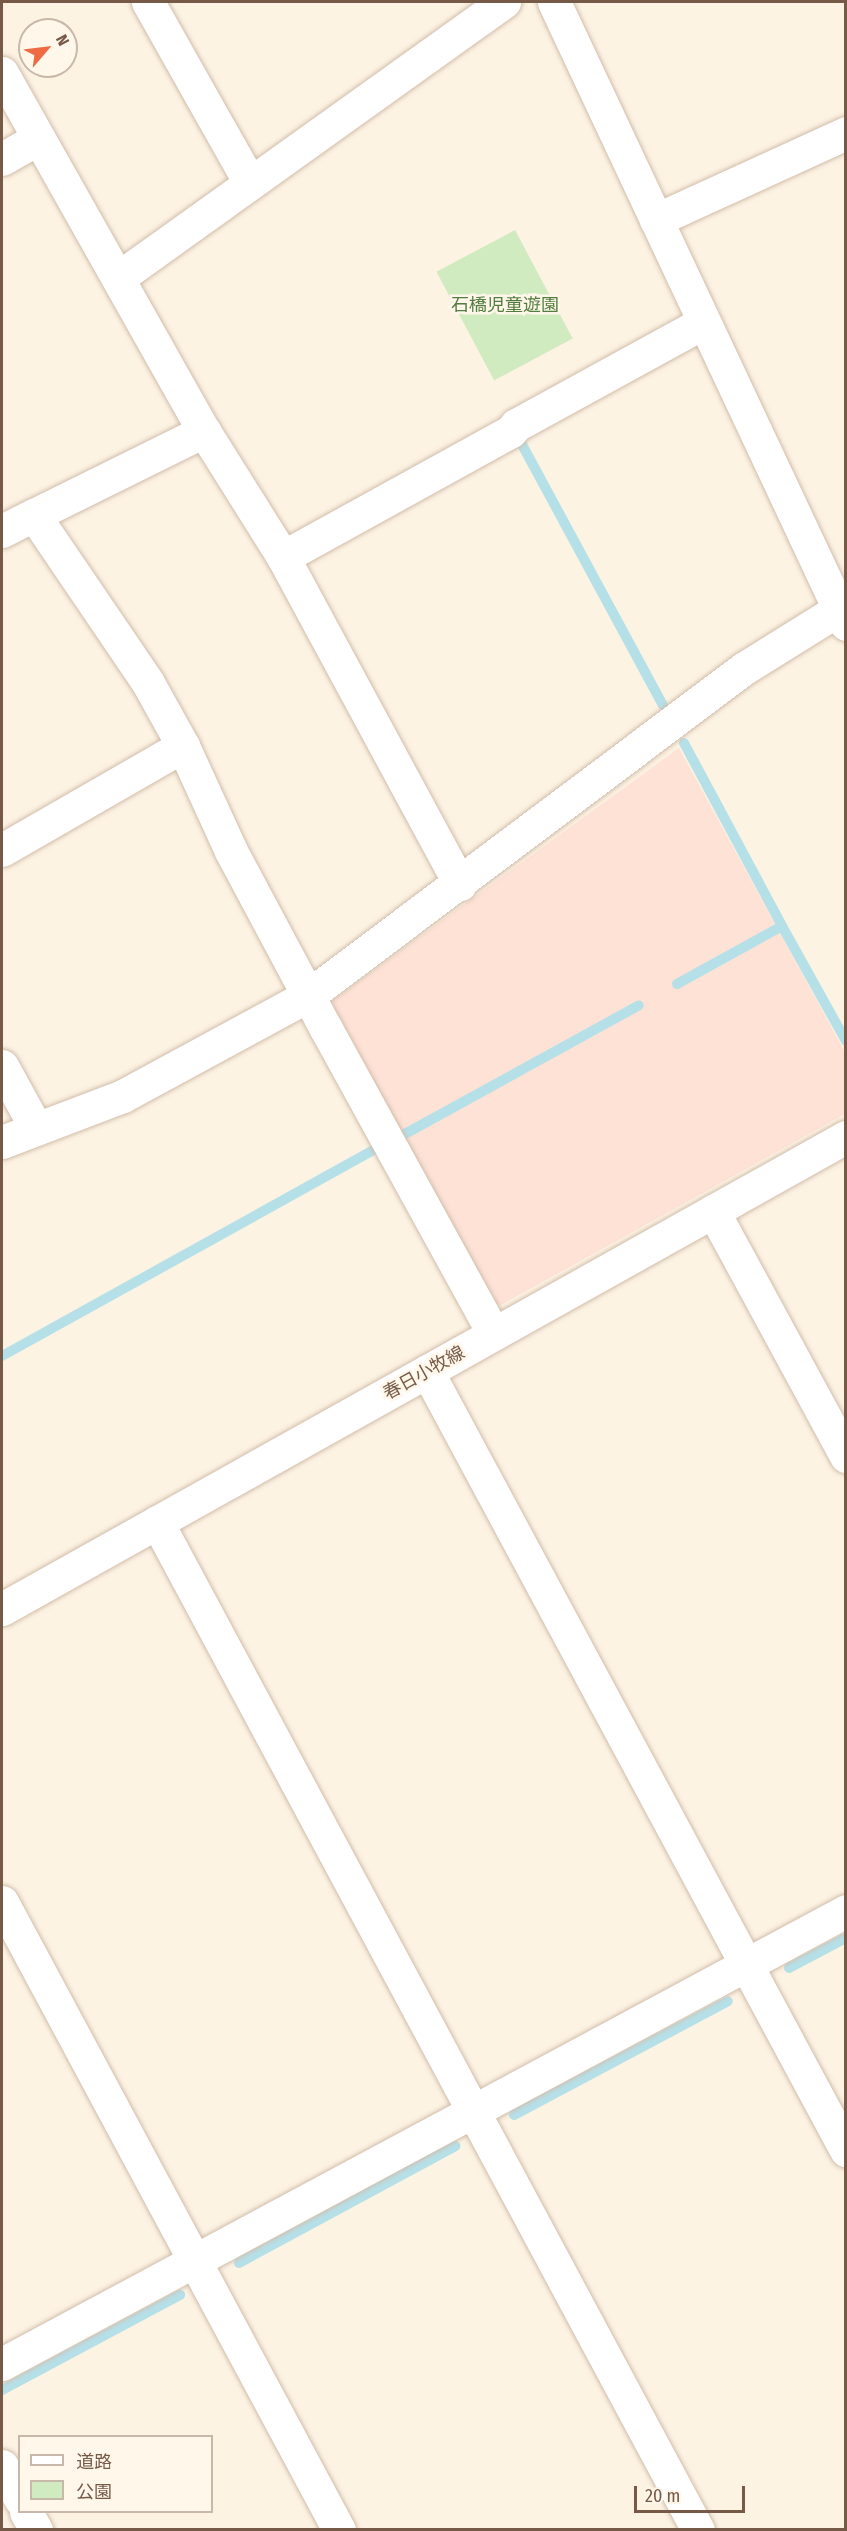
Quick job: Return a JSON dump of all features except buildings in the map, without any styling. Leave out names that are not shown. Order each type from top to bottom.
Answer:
[{"type":"street","points":[[148,2],[250,183]]},
{"type":"street","points":[[118,278],[504,2]]},
{"type":"street","points":[[2,1142],[123,1096],[309,995],[460,884],[743,669],[843,613],[554,2]]},
{"type":"street","points":[[2,73],[37,139],[204,430],[283,557],[460,884]]},
{"type":"street","points":[[656,220],[846,133]]},
{"type":"street","points":[[2,159],[37,139]]},
{"type":"street","points":[[283,557],[512,431],[516,424],[704,322]]},
{"type":"street","points":[[2,531],[204,430]]},
{"type":"street","points":[[34,515],[148,683],[183,746],[231,851],[494,1334]]},
{"type":"street","points":[[2,850],[183,746]]},
{"type":"street","points":[[2,1066],[36,1128]]},
{"type":"street","name":"春日小牧線","points":[[2,1609],[846,1137]]},
{"type":"street","points":[[713,1211],[846,1456]]},
{"type":"street","points":[[427,1371],[846,2150]]},
{"type":"street","points":[[157,1522],[698,2529]]},
{"type":"street","points":[[2,1902],[339,2529]]},
{"type":"street","points":[[2,2364],[846,1911]]},
{"type":"street","points":[[2,2466],[18,2495]]},
{"type":"street","points":[[27,2513],[36,2529]]},
{"type":"shaded area","points":[[679,748],[845,1052],[845,1114],[501,1305],[490,1302],[334,1015],[333,1000]]},
{"type":"green space","name":"石橋児童遊園","points":[[515,230],[573,339],[494,380],[436,272]]},
{"type":"waterway","points":[[519,439],[663,705]]},
{"type":"waterway","points":[[684,743],[782,926]]},
{"type":"waterway","points":[[677,984],[782,926],[846,1041]]},
{"type":"waterway","points":[[403,1135],[639,1005]]},
{"type":"waterway","points":[[2,1356],[376,1149]]},
{"type":"waterway","points":[[789,1968],[846,1938]]},
{"type":"waterway","points":[[514,2115],[728,2001]]},
{"type":"waterway","points":[[239,2263],[455,2146]]},
{"type":"waterway","points":[[2,2390],[180,2295]]}]
